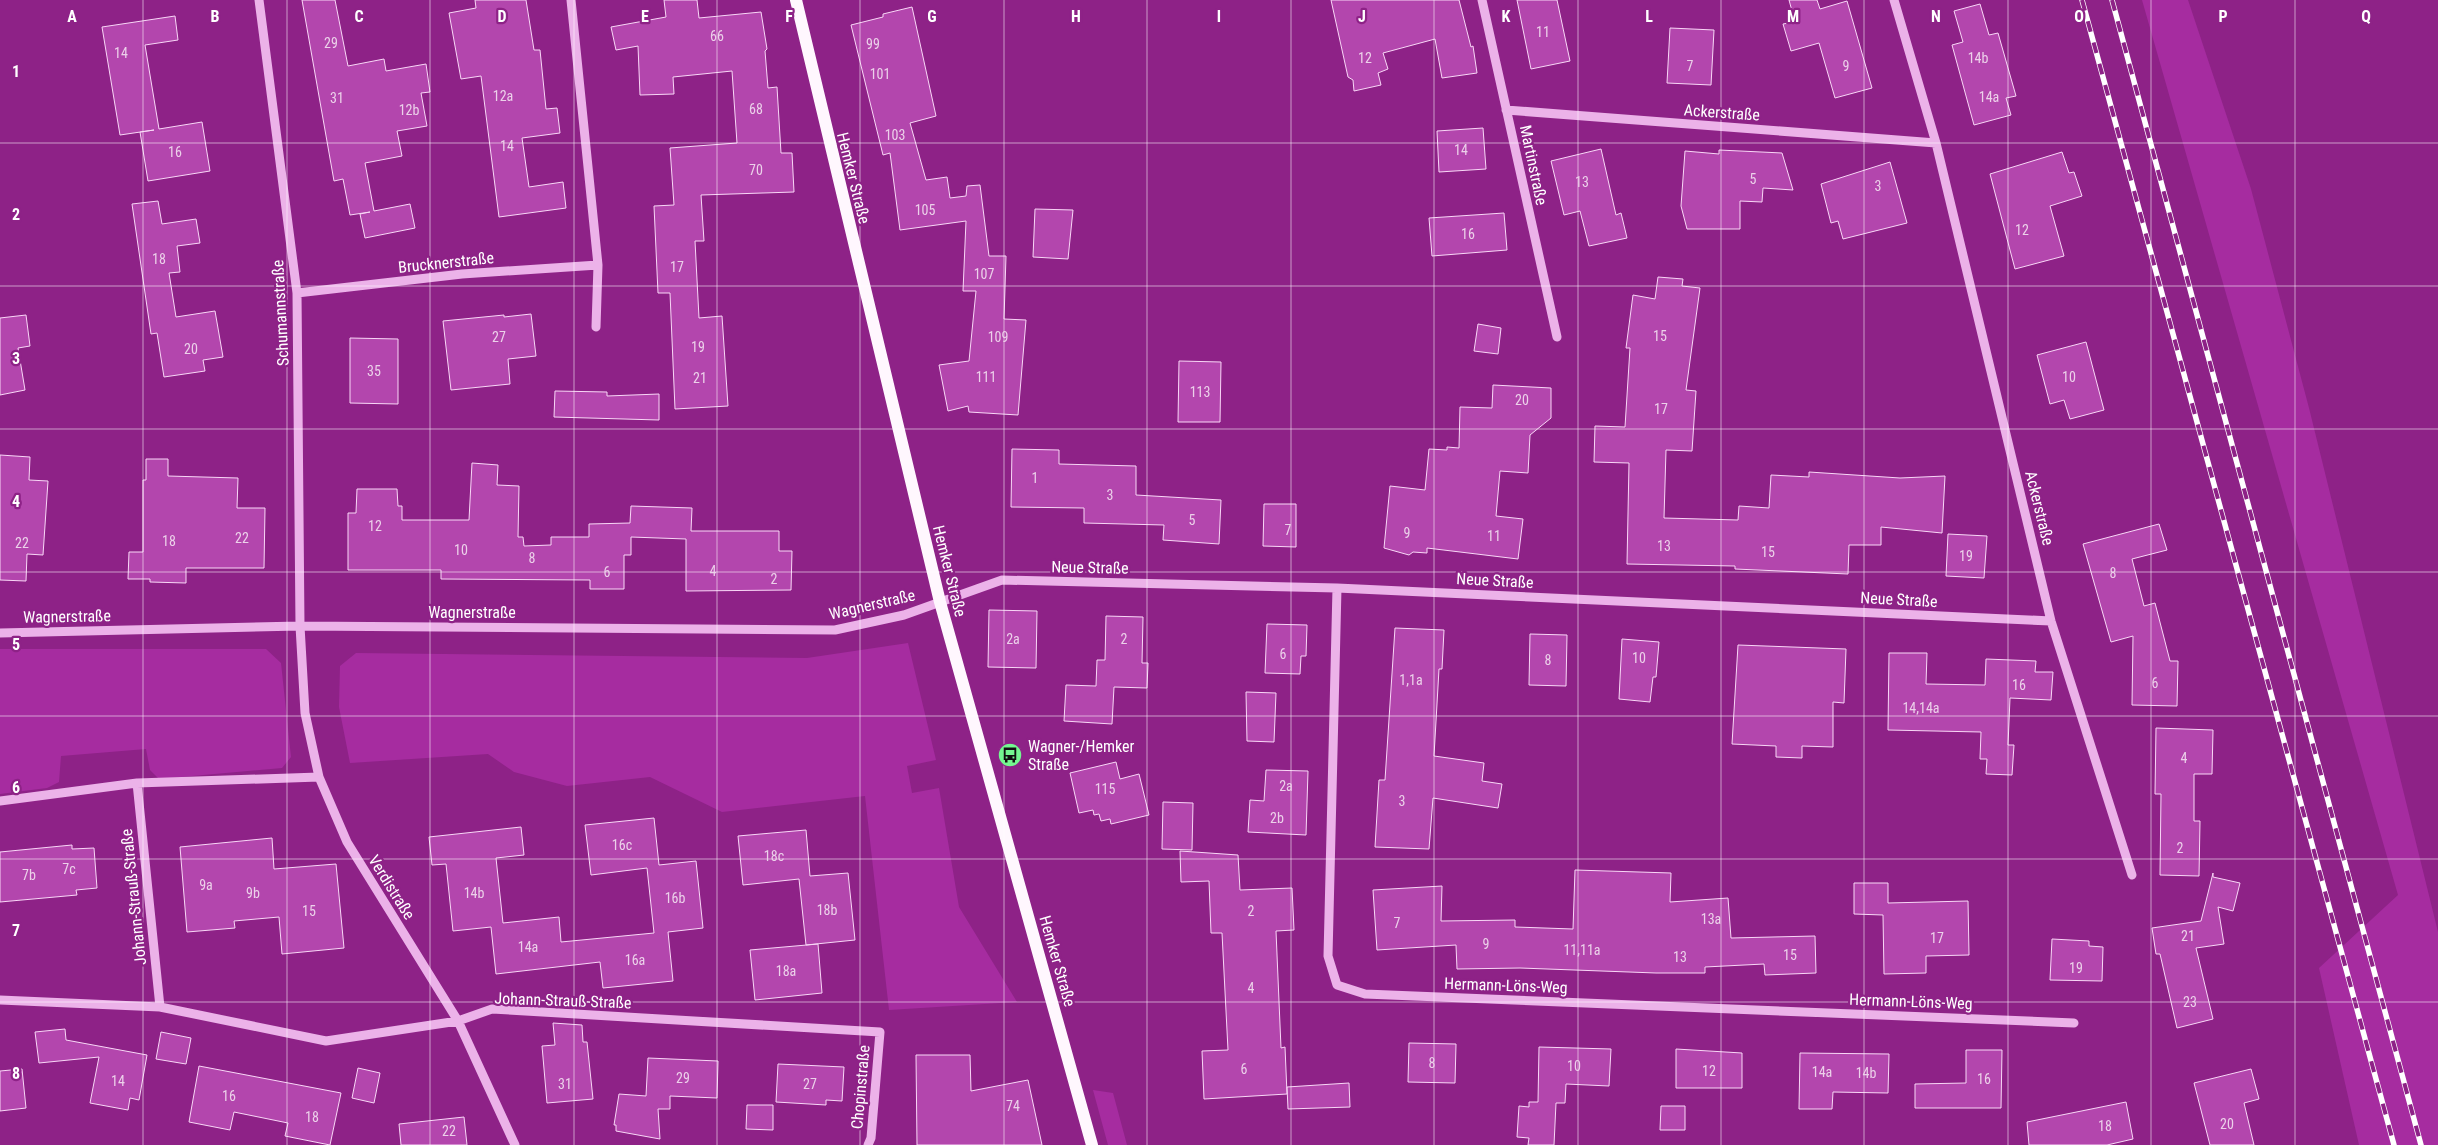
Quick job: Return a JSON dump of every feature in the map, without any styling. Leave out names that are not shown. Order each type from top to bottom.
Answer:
[{"type":"main road","name":"Hemker Straße","points":[[796,0],[940,602],[1092,1145]]},
{"type":"street","name":"Schumannstraße","points":[[259,0],[297,293],[300,626]]},
{"type":"street","points":[[571,0],[598,265],[596,327]]},
{"type":"street","name":"Martinstraße","points":[[1482,0],[1557,337]]},
{"type":"street","name":"Ackerstraße","points":[[1894,0],[1936,143],[2052,621],[2132,875]]},
{"type":"street","name":"Ackerstraße","points":[[1506,110],[1936,143]]},
{"type":"street","name":"Brucknerstraße","points":[[297,293],[462,274],[598,265]]},
{"type":"street","name":"Neue Straße","points":[[940,602],[1002,580],[1337,588],[2052,621]]},
{"type":"street","name":"Hermann-Löns-Weg","points":[[1337,588],[1328,956],[1337,985],[1365,994],[2074,1023]]},
{"type":"street","name":"Wagnerstraße","points":[[0,633],[300,626],[835,630],[904,615],[940,602]]},
{"type":"street","name":"Verdistraße","points":[[300,626],[306,713],[319,777],[347,842],[458,1021],[515,1145]]},
{"type":"street","points":[[0,800],[137,783],[319,777]]},
{"type":"street","name":"Johann-Strauß-Straße","points":[[137,783],[160,1008]]},
{"type":"street","name":"Johann-Strauß-Straße","points":[[0,1000],[160,1008],[326,1041],[458,1021],[492,1009],[880,1032]]},
{"type":"street","name":"Chopinstraße","points":[[868,1145],[871,1138],[880,1032]]},
{"type":"shaded area","points":[[2142,0],[2188,0],[2251,189],[2309,408],[2438,932],[2438,1145],[2359,1145],[2319,968],[2398,895]]},
{"type":"shaded area","points":[[908,643],[936,760],[907,766],[912,793],[939,788],[959,907],[1017,1002],[889,1010],[865,796],[722,812],[650,777],[567,786],[514,772],[488,754],[350,763],[339,707],[340,666],[356,653],[807,658]]},
{"type":"shaded area","points":[[0,649],[266,649],[281,663],[291,757],[282,768],[159,779],[150,770],[146,749],[61,756],[59,782],[47,788],[0,794]]},
{"type":"shaded area","points":[[1093,1090],[1113,1093],[1127,1145],[1108,1145]]},
{"type":"building","points":[[302,0],[335,0],[348,66],[384,59],[386,71],[426,64],[430,92],[421,93],[427,126],[397,131],[402,156],[365,163],[374,211],[410,204],[415,228],[365,238],[360,214],[370,212],[350,215],[343,179],[334,181]]},
{"type":"building","points":[[475,0],[526,0],[534,50],[540,50],[546,109],[557,108],[560,133],[522,138],[529,187],[563,182],[566,208],[499,217],[481,76],[461,79],[449,13],[476,8]]},
{"type":"building","points":[[664,0],[697,0],[699,18],[761,12],[767,49],[765,51],[768,88],[777,87],[781,153],[792,153],[794,192],[701,195],[704,241],[695,241],[699,318],[722,316],[728,406],[675,409],[670,293],[658,293],[654,206],[674,205],[670,148],[737,143],[732,71],[673,77],[674,94],[640,95],[638,46],[616,50],[611,27],[666,17]]},
{"type":"building","points":[[1331,0],[1459,0],[1471,47],[1473,46],[1477,73],[1442,78],[1435,39],[1383,53],[1388,69],[1378,73],[1381,85],[1354,91],[1353,80],[1348,77]]},
{"type":"building","points":[[1517,0],[1557,0],[1570,61],[1531,69]]},
{"type":"building","points":[[1789,0],[1817,0],[1820,9],[1847,1],[1872,88],[1835,98],[1819,43],[1791,51],[1783,24],[1795,22]]},
{"type":"building","points":[[1980,4],[1989,35],[1998,33],[2016,96],[2006,98],[2011,115],[1974,125],[1952,45],[1963,42],[1954,11]]},
{"type":"building","points":[[912,7],[936,116],[910,123],[926,180],[947,177],[950,198],[966,196],[967,186],[980,185],[989,256],[1006,256],[1004,319],[1026,320],[1018,415],[969,412],[968,406],[948,411],[939,365],[969,361],[976,291],[963,291],[966,221],[900,230],[890,153],[883,155],[851,25]]},
{"type":"building","points":[[175,16],[178,40],[145,45],[159,129],[202,122],[210,171],[148,181],[140,132],[120,135],[102,27]]},
{"type":"building","points":[[1670,28],[1714,30],[1711,85],[1667,83]]},
{"type":"building","points":[[1483,128],[1486,169],[1439,172],[1437,131]]},
{"type":"building","points":[[1601,149],[1616,215],[1621,213],[1627,238],[1589,246],[1580,211],[1564,215],[1551,161]]},
{"type":"building","points":[[1719,150],[1782,153],[1793,190],[1763,188],[1762,202],[1740,201],[1740,229],[1687,229],[1681,206],[1685,151],[1719,154]]},
{"type":"building","points":[[2062,152],[2069,173],[2074,172],[2082,196],[2050,206],[2064,256],[2015,269],[1990,174]]},
{"type":"building","points":[[1890,162],[1907,223],[1843,239],[1838,221],[1831,223],[1821,184]]},
{"type":"building","points":[[158,201],[162,224],[196,219],[200,243],[177,246],[180,272],[169,273],[176,317],[215,311],[223,357],[203,360],[205,371],[164,377],[157,333],[151,334],[132,204]]},
{"type":"building","points":[[1035,209],[1073,210],[1068,259],[1033,257]]},
{"type":"building","points":[[1504,213],[1507,250],[1432,256],[1429,218]]},
{"type":"building","points":[[1658,277],[1683,279],[1682,286],[1700,288],[1686,390],[1696,391],[1692,451],[1666,450],[1664,518],[1738,520],[1739,506],[1769,508],[1771,475],[1809,477],[1809,472],[1900,478],[1945,476],[1942,533],[1881,527],[1881,545],[1849,545],[1848,574],[1735,569],[1735,566],[1627,564],[1629,463],[1594,462],[1595,426],[1625,427],[1630,348],[1626,348],[1633,295],[1655,299]]},
{"type":"building","points":[[531,314],[536,356],[508,359],[510,384],[451,390],[443,321]]},
{"type":"building","points":[[26,315],[30,346],[18,348],[25,390],[0,395],[0,318]]},
{"type":"building","points":[[1478,324],[1501,328],[1498,354],[1474,351]]},
{"type":"building","points":[[350,338],[398,339],[398,404],[350,403]]},
{"type":"building","points":[[2086,342],[2104,410],[2070,419],[2064,400],[2050,404],[2037,355]]},
{"type":"building","points":[[1179,361],[1221,362],[1220,422],[1178,422]]},
{"type":"building","points":[[1493,385],[1551,388],[1551,418],[1530,435],[1528,473],[1500,471],[1496,516],[1523,519],[1518,559],[1427,548],[1427,553],[1413,552],[1409,555],[1384,548],[1390,486],[1425,490],[1429,449],[1447,450],[1447,447],[1459,448],[1460,407],[1492,408]]},
{"type":"building","points":[[555,391],[607,392],[607,396],[659,394],[659,420],[554,417]]},
{"type":"building","points":[[1012,449],[1059,450],[1059,464],[1136,466],[1136,495],[1221,500],[1219,544],[1163,540],[1164,525],[1084,523],[1084,508],[1011,507]]},
{"type":"building","points":[[0,455],[30,457],[29,480],[48,481],[43,555],[27,554],[26,581],[0,580]]},
{"type":"building","points":[[146,459],[168,459],[168,476],[238,478],[237,508],[265,508],[264,568],[186,568],[186,583],[150,582],[150,579],[128,579],[129,552],[143,552],[143,480],[146,480]]},
{"type":"building","points":[[472,463],[498,465],[497,485],[519,486],[518,537],[523,537],[524,546],[551,545],[551,537],[589,537],[589,524],[630,523],[631,506],[692,508],[691,531],[779,531],[779,551],[792,551],[791,590],[686,591],[686,539],[631,537],[631,555],[624,555],[624,589],[590,589],[590,580],[441,579],[441,570],[348,570],[348,513],[356,513],[357,489],[397,489],[398,506],[402,506],[402,520],[469,520]]},
{"type":"building","points":[[1264,504],[1296,504],[1296,547],[1263,546]]},
{"type":"building","points":[[2159,524],[2167,550],[2132,559],[2144,606],[2155,603],[2170,661],[2178,661],[2177,706],[2132,705],[2133,636],[2111,642],[2083,544]]},
{"type":"building","points":[[1948,534],[1987,536],[1984,578],[1946,576]]},
{"type":"building","points":[[989,610],[1037,611],[1036,668],[988,667]]},
{"type":"building","points":[[1106,616],[1143,617],[1142,663],[1148,663],[1147,688],[1114,687],[1112,724],[1064,721],[1066,685],[1096,686],[1097,660],[1105,660]]},
{"type":"building","points":[[1267,624],[1307,625],[1306,656],[1301,656],[1300,674],[1265,673]]},
{"type":"building","points":[[1395,628],[1444,630],[1442,669],[1439,669],[1434,756],[1484,763],[1482,781],[1502,784],[1498,808],[1433,798],[1429,849],[1375,847],[1379,780],[1385,780]]},
{"type":"building","points":[[1530,634],[1567,635],[1566,686],[1529,685]]},
{"type":"building","points":[[1622,639],[1659,642],[1656,677],[1653,677],[1650,702],[1619,699]]},
{"type":"building","points":[[1738,645],[1846,649],[1844,703],[1833,702],[1833,747],[1802,746],[1802,758],[1776,757],[1776,746],[1732,744]]},
{"type":"building","points":[[1889,653],[1927,653],[1926,684],[1985,685],[1986,659],[2036,661],[2035,672],[2053,672],[2051,700],[2010,698],[2008,745],[2014,745],[2012,775],[1986,774],[1987,759],[1980,759],[1981,732],[1888,730]]},
{"type":"building","points":[[1246,692],[1276,693],[1274,742],[1247,741]]},
{"type":"building","points":[[2156,728],[2213,730],[2212,774],[2194,774],[2194,821],[2200,821],[2199,876],[2160,875],[2161,794],[2155,794]]},
{"type":"building","points":[[1116,762],[1120,779],[1139,774],[1149,815],[1111,824],[1110,819],[1101,821],[1099,814],[1094,815],[1093,810],[1079,813],[1070,773]]},
{"type":"building","points":[[1266,770],[1308,771],[1306,835],[1248,832],[1250,800],[1264,801]]},
{"type":"building","points":[[1163,802],[1193,803],[1192,850],[1162,849]]},
{"type":"building","points":[[654,818],[659,865],[696,861],[703,928],[668,932],[673,981],[603,988],[600,962],[496,974],[491,927],[453,931],[446,864],[432,865],[429,837],[521,827],[524,855],[496,858],[503,923],[559,917],[561,942],[654,933],[647,868],[591,875],[585,825]]},
{"type":"building","points":[[806,830],[810,876],[848,873],[855,940],[806,945],[799,879],[743,885],[738,836]]},
{"type":"building","points":[[272,838],[274,869],[336,864],[344,948],[282,954],[279,917],[234,921],[235,928],[187,932],[180,847]]},
{"type":"building","points":[[72,845],[72,849],[94,848],[97,888],[76,890],[77,895],[0,902],[0,852]]},
{"type":"building","points":[[1180,851],[1238,855],[1240,890],[1292,888],[1294,930],[1276,931],[1281,1048],[1285,1047],[1287,1094],[1204,1099],[1202,1051],[1228,1050],[1222,933],[1211,933],[1209,881],[1181,882]]},
{"type":"building","points":[[1575,870],[1671,873],[1670,902],[1728,898],[1731,938],[1815,936],[1816,973],[1765,975],[1764,964],[1705,967],[1705,973],[1520,968],[1457,969],[1456,945],[1377,950],[1373,890],[1442,886],[1441,921],[1515,920],[1515,927],[1573,929]]},
{"type":"building","points":[[2213,873],[2213,877],[2240,883],[2233,911],[2218,907],[2224,944],[2196,948],[2213,1019],[2177,1028],[2160,954],[2156,954],[2152,928],[2201,921]]},
{"type":"building","points":[[1854,883],[1888,883],[1888,903],[1968,901],[1969,955],[1926,956],[1926,973],[1884,974],[1883,915],[1854,914]]},
{"type":"building","points":[[2052,939],[2089,941],[2089,946],[2103,947],[2102,981],[2050,980]]},
{"type":"building","points":[[818,944],[822,993],[755,1000],[750,950]]},
{"type":"building","points":[[553,1023],[582,1025],[583,1042],[587,1042],[593,1099],[547,1103],[542,1046],[555,1045]]},
{"type":"building","points":[[65,1029],[66,1040],[147,1055],[139,1100],[130,1098],[128,1110],[90,1103],[99,1057],[39,1063],[35,1032]]},
{"type":"building","points":[[161,1032],[191,1038],[186,1064],[156,1059]]},
{"type":"building","points":[[1409,1043],[1456,1044],[1455,1083],[1408,1082]]},
{"type":"building","points":[[1539,1047],[1611,1049],[1609,1086],[1566,1084],[1565,1103],[1556,1103],[1554,1145],[1528,1145],[1529,1138],[1517,1137],[1519,1106],[1529,1107],[1529,1102],[1538,1102]]},
{"type":"building","points":[[1676,1049],[1742,1053],[1742,1088],[1676,1088]]},
{"type":"building","points":[[1966,1050],[2002,1050],[2001,1108],[1915,1108],[1915,1084],[1966,1083]]},
{"type":"building","points":[[1800,1053],[1889,1054],[1888,1093],[1833,1092],[1832,1109],[1799,1109]]},
{"type":"building","points":[[916,1055],[970,1055],[971,1091],[1028,1080],[1042,1145],[917,1145]]},
{"type":"building","points":[[648,1058],[718,1061],[717,1098],[670,1096],[670,1109],[658,1109],[660,1139],[616,1131],[616,1125],[614,1125],[619,1094],[646,1096]]},
{"type":"building","points":[[778,1064],[844,1067],[842,1101],[826,1100],[826,1105],[776,1102]]},
{"type":"building","points":[[199,1066],[341,1093],[330,1145],[285,1136],[288,1123],[234,1112],[230,1130],[189,1122]]},
{"type":"building","points":[[358,1068],[380,1073],[374,1103],[352,1098]]},
{"type":"building","points":[[22,1069],[26,1108],[0,1111],[0,1071]]},
{"type":"building","points":[[2251,1069],[2259,1099],[2244,1103],[2254,1145],[2210,1145],[2194,1083]]},
{"type":"building","points":[[1349,1083],[1350,1107],[1288,1109],[1287,1087]]},
{"type":"building","points":[[2126,1102],[2133,1139],[2107,1145],[2029,1145],[2027,1122]]},
{"type":"building","points":[[747,1105],[773,1105],[773,1130],[746,1129]]},
{"type":"building","points":[[1661,1106],[1685,1106],[1685,1130],[1660,1130]]},
{"type":"building","points":[[464,1117],[467,1145],[401,1145],[399,1124]]},
{"type":"railway","points":[[2082,0],[2394,1145]]},
{"type":"railway","points":[[2112,0],[2421,1145]]},
{"type":"place","name":"Wagner-/Hemker Straße","points":[[1010,755]]}]
